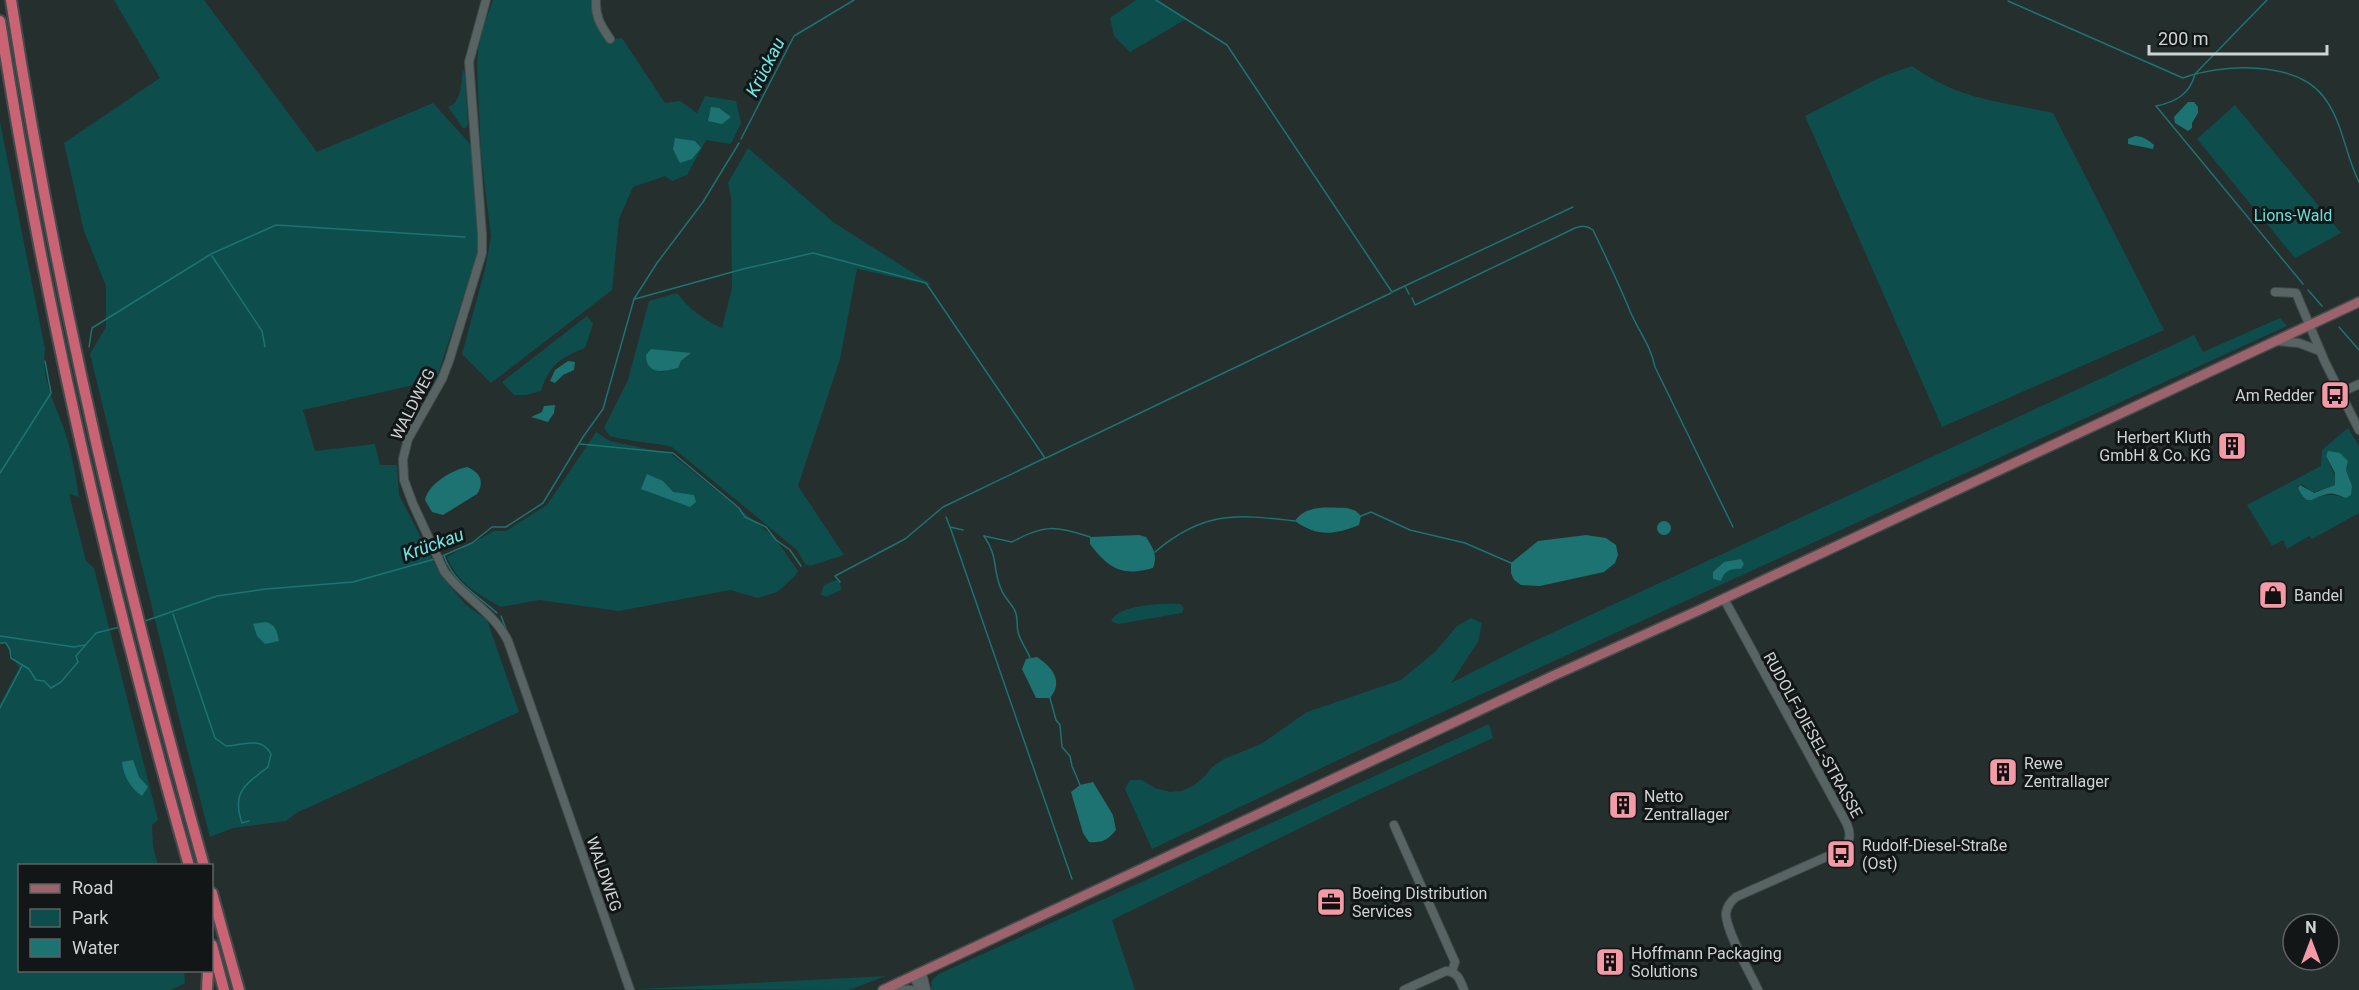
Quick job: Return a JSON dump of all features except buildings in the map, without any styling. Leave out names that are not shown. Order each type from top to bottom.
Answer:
[{"type":"highway","points":[[11,0],[63,294],[98,453],[140,628],[203,864]]},
{"type":"highway","points":[[0,21],[59,342],[123,618],[188,864]]},
{"type":"highway","points":[[213,897],[239,990]]},
{"type":"highway","points":[[213,949],[224,990]]},
{"type":"highway","points":[[207,990],[208,972]]},
{"type":"main road","points":[[885,989],[2359,302]]},
{"type":"street","name":"WALDWEG","points":[[486,0],[469,62],[482,253],[449,361],[437,389],[408,439],[403,459],[404,480],[442,566],[452,582],[493,618],[501,627],[508,642],[630,990]]},
{"type":"street","points":[[596,0],[596,15],[610,39]]},
{"type":"street","points":[[2275,292],[2296,293],[2320,351],[2359,430]]},
{"type":"street","points":[[2276,341],[2299,343],[2320,351]]},
{"type":"street","points":[[2340,393],[2359,384]]},
{"type":"street","name":"RUDOLF-DIESEL-STRASSE","points":[[1724,599],[1851,835],[1847,845],[1835,853],[1755,888],[1732,901],[1726,913],[1729,928],[1758,990]]},
{"type":"street","points":[[1395,825],[1455,962],[1452,971]]},
{"type":"street","points":[[1404,990],[1440,973],[1452,971],[1457,975],[1464,990]]},
{"type":"street","points":[[918,975],[920,990]]},
{"type":"street","points":[[918,975],[926,990]]},
{"type":"street","points":[[885,989],[911,990]]},
{"type":"green space","points":[[114,0],[204,0],[317,152],[433,103],[471,145],[479,249],[436,380],[303,410],[315,451],[375,444],[380,465],[397,465],[399,495],[440,574],[465,604],[487,620],[519,712],[296,813],[286,821],[233,828],[210,837],[90,354],[106,327],[106,286],[84,231],[64,143],[160,78]]},
{"type":"green space","points":[[493,0],[593,0],[596,26],[607,40],[622,38],[665,103],[680,101],[697,113],[705,96],[736,101],[741,123],[731,144],[706,140],[687,175],[672,181],[665,176],[633,187],[619,219],[612,290],[491,383],[462,354],[485,269],[491,237],[481,154],[477,66],[483,27]]},
{"type":"green space","points":[[1136,0],[1158,0],[1186,19],[1130,52],[1114,36],[1110,18]]},
{"type":"green space","points":[[1912,66],[1963,93],[2053,113],[2164,330],[1942,427],[1805,116],[1881,77]]},
{"type":"green space","points":[[463,70],[468,123],[466,128],[463,128],[448,107],[453,105],[458,97]]},
{"type":"green space","name":"Lions-Wald","points":[[2235,105],[2341,233],[2295,258],[2197,139]]},
{"type":"green space","points":[[0,122],[45,349],[45,374],[65,430],[79,497],[69,494],[86,561],[94,568],[158,820],[152,825],[153,847],[158,864],[18,864],[18,972],[184,972],[185,983],[171,990],[0,990],[0,704],[19,668],[5,642],[0,642]]},
{"type":"green space","points":[[748,148],[833,222],[932,285],[857,269],[840,359],[798,486],[844,555],[810,566],[805,564],[797,550],[672,447],[610,436],[604,428],[628,380],[649,301],[677,293],[698,314],[722,328],[732,288],[731,197],[728,183]],"holes":[[[651,349],[690,354],[681,361],[678,368],[661,372]]]},
{"type":"green space","points":[[587,316],[593,324],[585,348],[557,363],[548,374],[541,391],[514,395],[502,382]]},
{"type":"green space","points":[[2280,318],[2287,326],[1355,752],[1152,849],[1125,789],[1130,780],[1142,780],[1155,788],[1170,792],[1181,791],[1193,786],[1212,767],[1224,759],[1261,744],[1307,712],[1401,680],[1436,651],[1457,626],[1471,618],[1482,623],[1478,642],[1451,683],[1528,644],[2194,335],[2203,352]]},
{"type":"green space","points":[[2348,428],[2359,446],[2359,513],[2312,539],[2309,536],[2287,549],[2283,540],[2272,546],[2247,505],[2321,466],[2322,450]],"holes":[[[2326,454],[2348,461],[2346,470],[2350,480],[2343,498],[2333,495],[2304,498],[2297,486],[2302,484],[2312,493],[2336,485]]]},
{"type":"green space","points":[[596,432],[610,441],[671,454],[775,538],[798,571],[794,577],[777,592],[758,598],[730,590],[619,611],[539,600],[501,607],[469,587],[457,575],[447,557],[494,531],[506,531],[547,505]]},
{"type":"green space","points":[[836,580],[840,582],[841,590],[826,597],[821,594],[824,585]]},
{"type":"green space","points":[[1153,604],[1180,604],[1184,608],[1182,613],[1118,624],[1111,621],[1116,615],[1132,608]]},
{"type":"green space","points":[[1489,724],[1493,738],[1370,794],[1112,920],[1135,990],[931,990],[932,980],[939,974]]},
{"type":"green space","points":[[886,976],[849,990],[638,989]]},
{"type":"water","points":[[2188,102],[2194,102],[2198,107],[2198,113],[2192,123],[2192,128],[2188,131],[2175,123],[2174,117]]},
{"type":"water","points":[[711,107],[719,108],[731,117],[722,124],[708,121]]},
{"type":"water","points":[[2135,136],[2150,141],[2154,145],[2153,149],[2128,144],[2128,139]]},
{"type":"water","points":[[675,138],[695,141],[701,148],[692,159],[680,163],[673,149]]},
{"type":"water","points":[[651,349],[691,353],[681,361],[678,368],[657,371],[649,366],[647,361],[646,355]]},
{"type":"water","points":[[568,361],[575,362],[574,370],[563,375],[555,383],[550,381],[555,370]]},
{"type":"water","points":[[555,405],[554,413],[548,422],[531,417],[542,412],[544,406]]},
{"type":"water","points":[[2328,451],[2340,453],[2348,461],[2346,470],[2352,486],[2351,495],[2346,498],[2330,494],[2307,500],[2298,488],[2300,485],[2314,493],[2335,485],[2335,473],[2326,456]]},
{"type":"water","points":[[467,467],[480,478],[481,485],[477,494],[443,515],[432,512],[425,500],[427,494],[436,483],[455,471]]},
{"type":"water","points":[[647,474],[663,481],[673,492],[694,495],[696,502],[690,507],[641,489]]},
{"type":"water","points":[[1347,508],[1356,511],[1361,516],[1359,525],[1342,531],[1318,532],[1295,521],[1312,509]]},
{"type":"water","points":[[1661,521],[1667,521],[1671,528],[1667,535],[1661,535],[1657,531],[1657,525]]},
{"type":"water","points":[[1139,535],[1146,537],[1155,555],[1153,568],[1142,571],[1124,571],[1110,565],[1090,544],[1090,537]]},
{"type":"water","points":[[1586,535],[1606,538],[1616,545],[1618,555],[1615,563],[1604,572],[1540,586],[1521,585],[1514,580],[1511,563],[1538,541]]},
{"type":"water","points":[[1741,559],[1744,564],[1741,569],[1728,571],[1721,581],[1713,579],[1713,572],[1724,562]]},
{"type":"water","points":[[266,622],[276,629],[279,641],[265,644],[257,636],[253,624]]},
{"type":"water","points":[[1037,657],[1047,665],[1056,680],[1054,692],[1050,698],[1036,698],[1022,669],[1026,659]]},
{"type":"water","points":[[133,760],[139,777],[148,787],[142,796],[131,786],[123,767],[122,762]]},
{"type":"water","points":[[1093,782],[1113,815],[1116,830],[1104,840],[1089,842],[1083,833],[1071,792],[1080,785]]},
{"type":"waterway","name":"Krückau","points":[[741,139],[794,36],[854,0]]},
{"type":"waterway","points":[[1156,0],[1227,45],[1392,292],[1573,207]]},
{"type":"waterway","points":[[2267,0],[2195,74],[2186,92],[2170,102],[2156,106],[2303,284]]},
{"type":"waterway","points":[[2008,1],[2183,78],[2217,70],[2257,68],[2294,76],[2310,84],[2330,106],[2359,182]]},
{"type":"waterway","name":"Krückau","points":[[440,557],[472,543],[492,527],[506,527],[543,503],[603,409],[634,299],[657,263],[703,202],[739,143]]},
{"type":"waterway","points":[[89,347],[92,328],[211,254],[276,225],[465,237]]},
{"type":"waterway","points":[[1412,298],[1415,305],[1575,228],[1584,226],[1593,230],[1655,367],[1733,527]]},
{"type":"waterway","points":[[635,299],[743,269],[813,253],[926,283],[1045,458],[943,507],[905,539],[835,576],[840,582]]},
{"type":"waterway","points":[[212,256],[262,331],[265,347]]},
{"type":"waterway","points":[[1405,286],[1409,294]]},
{"type":"waterway","points":[[2308,290],[2322,306]]},
{"type":"waterway","points":[[1046,458],[1391,293]]},
{"type":"waterway","points":[[2339,327],[2359,350]]},
{"type":"waterway","points":[[0,473],[51,393],[45,361]]},
{"type":"waterway","points":[[580,444],[673,453],[739,508],[745,517],[766,527],[776,540],[790,550],[801,566]]},
{"type":"waterway","points":[[1361,516],[1371,512],[1410,530],[1465,543],[1511,563]]},
{"type":"waterway","points":[[946,517],[950,527],[963,530]]},
{"type":"waterway","points":[[1155,552],[1189,529],[1220,518],[1255,517],[1295,521]]},
{"type":"waterway","points":[[950,527],[1072,879]]},
{"type":"waterway","points":[[984,536],[1012,542],[1033,532],[1059,529],[1090,537]]},
{"type":"waterway","points":[[984,536],[994,557],[1001,589],[1016,612],[1017,629],[1030,658]]},
{"type":"waterway","points":[[444,556],[454,574],[466,588],[497,613]]},
{"type":"waterway","name":"Krückau","points":[[145,621],[217,596],[266,589],[353,582],[435,559]]},
{"type":"waterway","points":[[173,614],[215,738],[226,746],[257,743],[267,748],[271,754],[268,767],[247,784],[240,796],[238,804],[242,823],[249,821]]},
{"type":"waterway","points":[[501,616],[508,634]]},
{"type":"waterway","name":"Krückau","points":[[0,643],[6,643],[11,658],[29,669],[36,680],[44,681],[51,688],[61,682],[78,662],[76,656],[96,633],[120,627]]},
{"type":"waterway","points":[[0,636],[74,647],[85,645]]},
{"type":"waterway","points":[[0,708],[22,666]]},
{"type":"waterway","points":[[1050,698],[1056,720],[1060,725],[1062,747],[1070,756],[1080,785]]},
{"type":"place","name":"Am Redder","points":[[2335,395]]},
{"type":"place","name":"Herbert Kluth GmbH & Co. KG","points":[[2232,446]]},
{"type":"place","name":"Bandel","points":[[2273,595]]},
{"type":"place","name":"Rewe Zentrallager","points":[[2003,772]]},
{"type":"place","name":"Netto Zentrallager","points":[[1623,805]]},
{"type":"place","name":"Rudolf-Diesel-Straße (Ost)","points":[[1841,854]]},
{"type":"place","name":"Boeing Distribution Services","points":[[1331,902]]},
{"type":"place","name":"Hoffmann Packaging Solutions","points":[[1610,962]]}]
